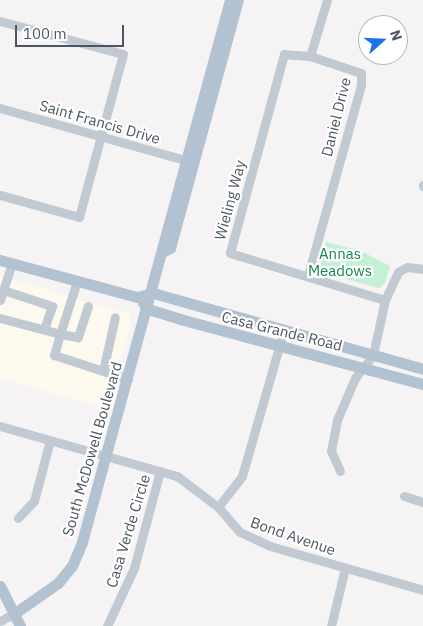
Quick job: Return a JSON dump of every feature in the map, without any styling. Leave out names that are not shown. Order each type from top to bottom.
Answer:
[{"type":"main road","name":"South McDowell Boulevard","points":[[14,613],[46,593],[72,566],[107,457],[164,251],[170,248],[188,161],[230,0]]},
{"type":"main road","name":"South McDowell Boulevard","points":[[188,161],[238,0]]},
{"type":"main road","points":[[0,260],[139,298],[153,293]]},
{"type":"main road","name":"Casa Grande Road","points":[[153,293],[423,369]]},
{"type":"main road","points":[[139,298],[148,309]]},
{"type":"main road","name":"Casa Grande Road","points":[[148,309],[279,347],[365,367],[423,384]]},
{"type":"main road","points":[[0,586],[20,626]]},
{"type":"street","points":[[310,56],[328,0]]},
{"type":"street","points":[[0,21],[123,54],[102,138],[79,217],[0,195]]},
{"type":"street","name":"Wieling Way","points":[[310,56],[284,54],[230,253],[384,300]]},
{"type":"street","name":"Daniel Drive","points":[[308,276],[361,73],[310,56]]},
{"type":"street","name":"Saint Francis Drive","points":[[0,108],[188,161]]},
{"type":"street","points":[[0,300],[12,263]]},
{"type":"street","points":[[340,471],[331,451],[337,420],[373,354],[384,300],[398,272],[407,267],[423,269]]},
{"type":"street","points":[[77,281],[54,355],[128,379]]},
{"type":"street","points":[[3,290],[52,306],[44,329]]},
{"type":"street","points":[[0,318],[78,337],[88,306]]},
{"type":"street","points":[[103,371],[115,317]]},
{"type":"street","points":[[218,507],[242,476],[284,330]]},
{"type":"street","name":"Bond Avenue","points":[[0,426],[160,471],[194,487],[218,507],[240,532],[345,568],[423,590]]},
{"type":"street","points":[[18,518],[34,501],[50,440]]},
{"type":"street","name":"Casa Verde Circle","points":[[107,626],[134,568],[160,471]]},
{"type":"street","points":[[404,496],[423,502]]},
{"type":"street","points":[[331,626],[345,568]]},
{"type":"street","name":"South McDowell Boulevard","points":[[0,621],[14,613]]},
{"type":"shaded area","points":[[0,276],[130,314],[132,324],[106,408],[0,379]]},
{"type":"green space","name":"Annas Meadows","points":[[326,242],[359,250],[390,266],[385,283],[379,288],[324,273],[319,267]]}]
